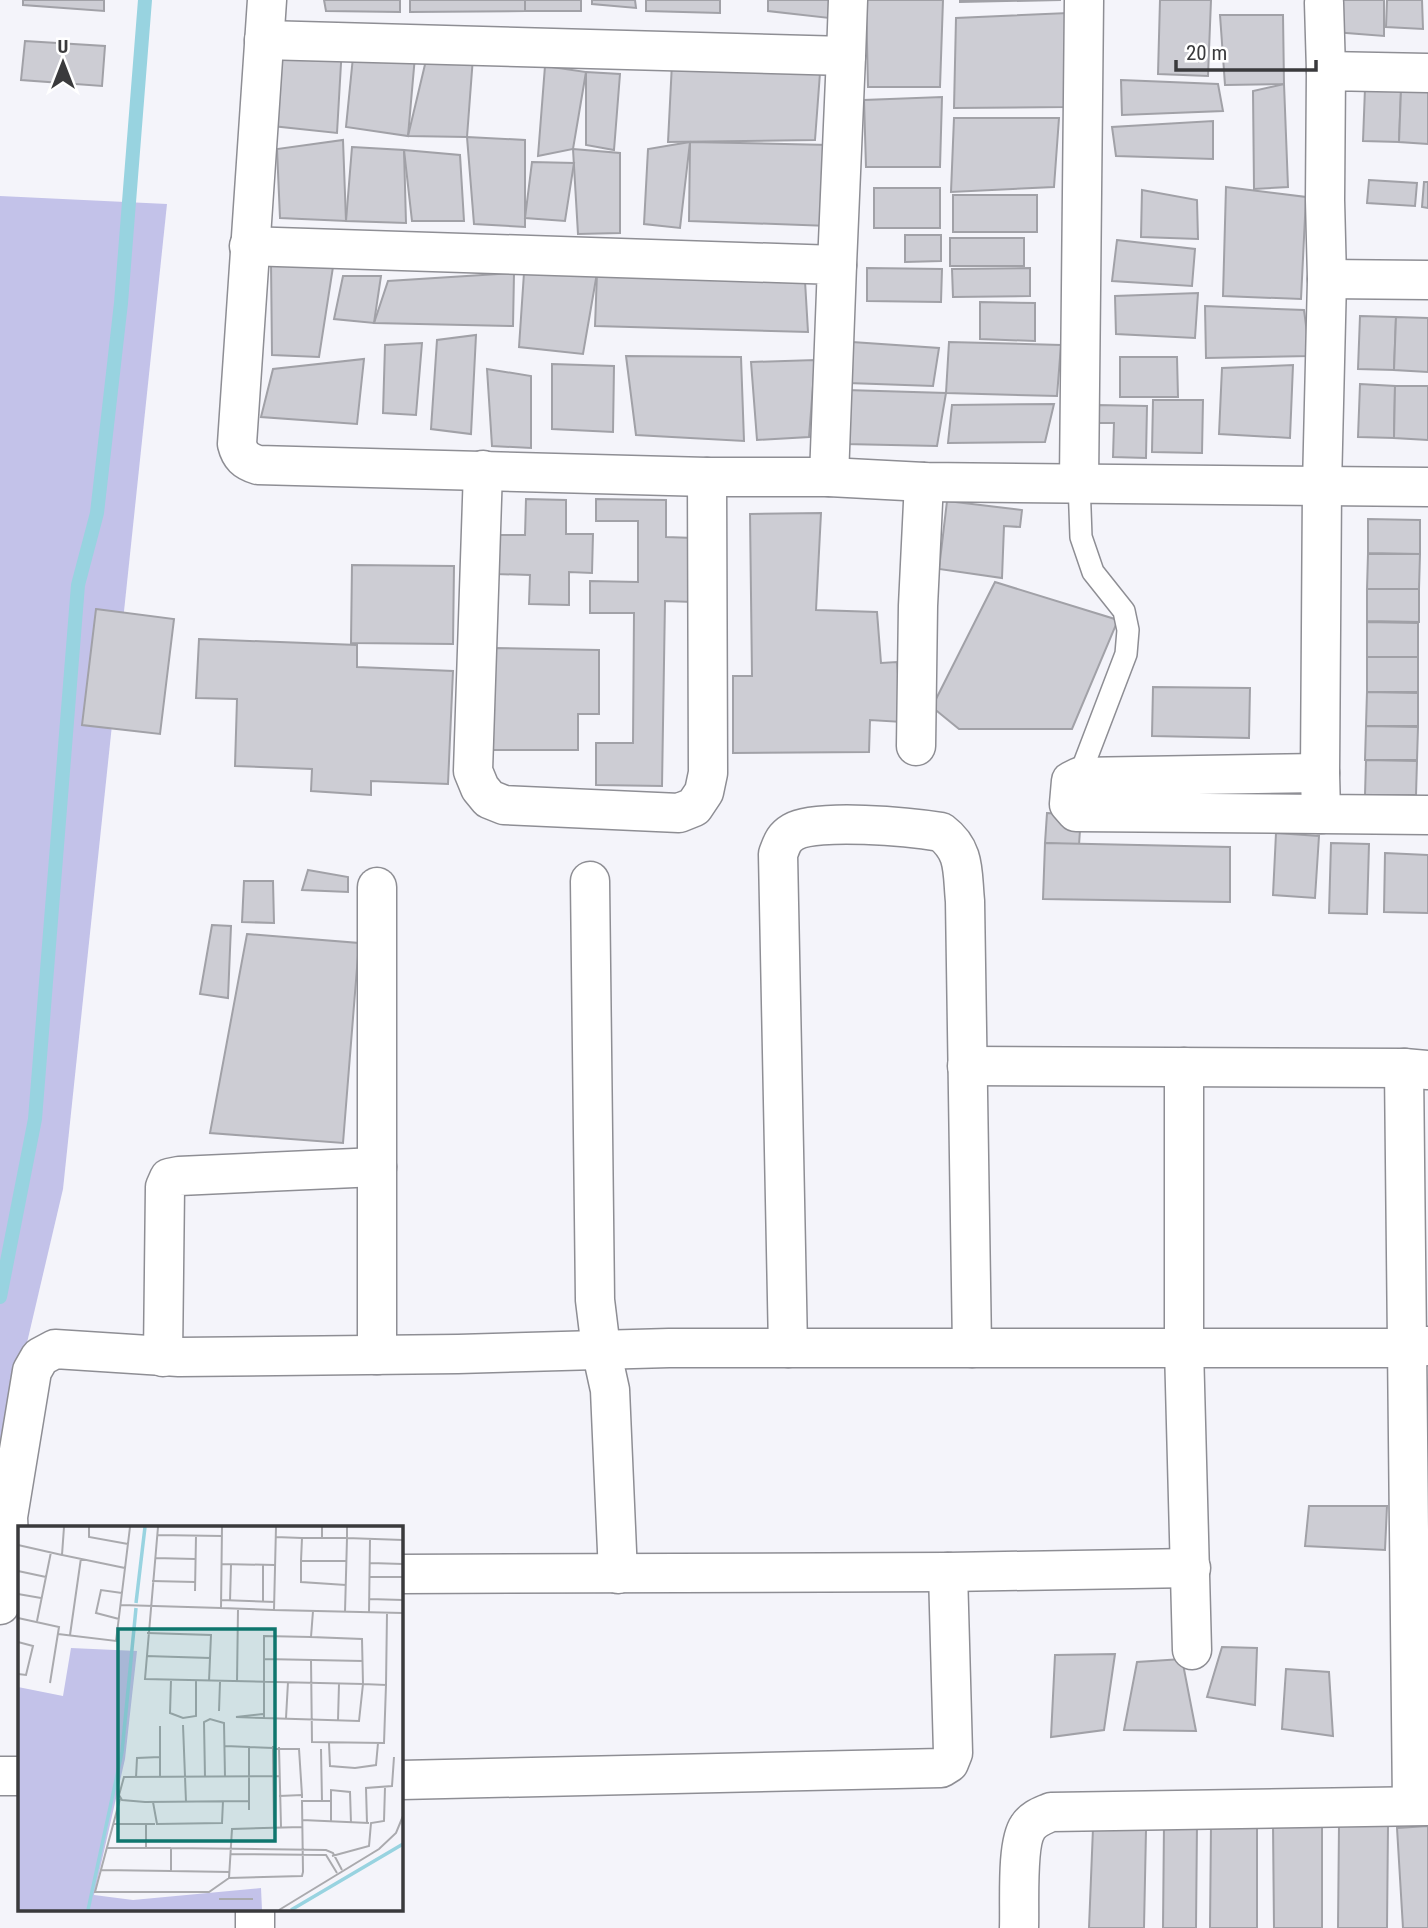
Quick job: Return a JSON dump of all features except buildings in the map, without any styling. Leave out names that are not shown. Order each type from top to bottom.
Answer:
[{"type":"street","points":[[267,0],[237,444],[239,453],[247,461],[258,465],[707,477],[829,477],[924,482],[1428,487]]},
{"type":"street","points":[[829,477],[848,0]]},
{"type":"street","points":[[1079,482],[1084,0]]},
{"type":"street","points":[[1321,814],[1322,486],[1327,279],[1324,3]]},
{"type":"street","points":[[264,40],[846,56]]},
{"type":"street","points":[[1326,71],[1428,73]]},
{"type":"street","points":[[249,246],[837,265]]},
{"type":"street","points":[[1327,279],[1428,280]]},
{"type":"street","points":[[483,470],[473,771],[480,788],[489,799],[504,805],[591,811],[679,813],[694,807],[704,792],[708,773],[707,477]]},
{"type":"street","points":[[916,746],[918,606],[924,482]]},
{"type":"street","points":[[1320,773],[1079,777],[1071,781],[1069,804],[1076,812],[1428,815]]},
{"type":"street","points":[[788,1348],[778,854],[784,839],[795,830],[830,825],[941,832],[953,841],[961,856],[965,901],[972,1348]]},
{"type":"street","points":[[590,881],[595,1300],[601,1349],[610,1390],[618,1574]]},
{"type":"street","points":[[377,887],[377,1354]]},
{"type":"street","points":[[967,1066],[1416,1069],[1420,1806],[1051,1812],[1034,1819],[1025,1830],[1021,1846],[1019,1928]]},
{"type":"street","points":[[1184,1067],[1184,1348],[1192,1650]]},
{"type":"street","points":[[163,1357],[165,1187],[169,1178],[377,1167]]},
{"type":"street","points":[[0,1605],[17,1552],[9,1540],[8,1517],[32,1371],[40,1357],[55,1349],[163,1357],[601,1349],[1418,1347]]},
{"type":"street","points":[[402,1574],[948,1572],[1191,1567]]},
{"type":"street","points":[[402,1780],[941,1768],[949,1763],[953,1754],[948,1572]]},
{"type":"street","points":[[0,1776],[18,1776]]},
{"type":"street","points":[[255,1910],[255,1928]]},
{"type":"lane","points":[[1079,482],[1081,537],[1093,572],[1124,611],[1128,630],[1126,654],[1079,777]]},
{"type":"shaded area","points":[[0,196],[167,204],[63,1189],[0,1458]]},
{"type":"waterway","points":[[0,1297],[35,1119],[78,585],[97,513],[121,303],[145,0]]}]
